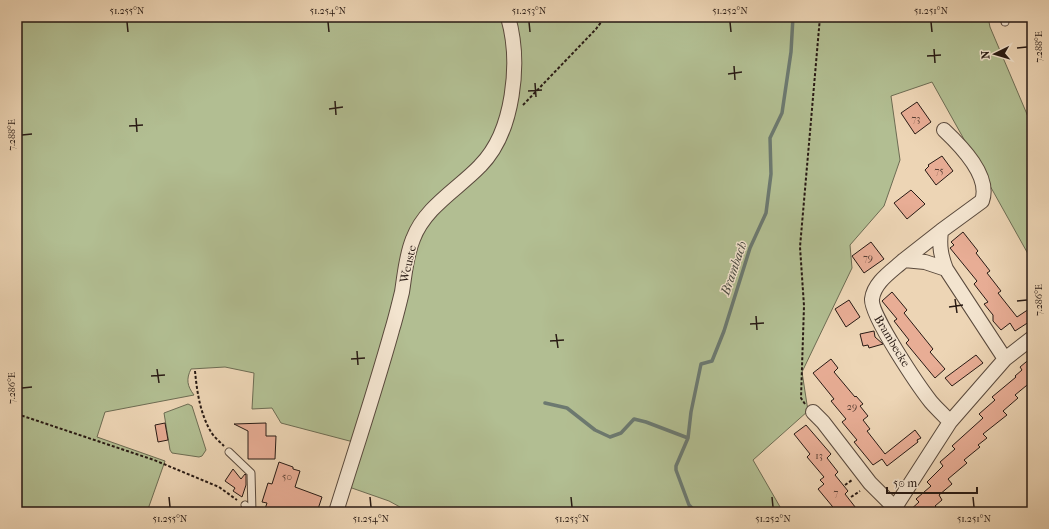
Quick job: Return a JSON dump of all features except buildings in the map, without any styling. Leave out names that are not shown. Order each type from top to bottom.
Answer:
[{"type":"street","name":"Weuste","points":[[336,512],[392,330],[402,292],[408,254],[414,236],[428,214],[480,166],[490,154],[499,140],[504,127],[511,95],[514,68],[513,46],[508,17]]},
{"type":"street","name":"Brambecke","points":[[944,130],[961,147],[982,179],[985,194],[982,201],[904,260],[879,282],[872,300],[875,312],[884,330],[931,401],[950,422]]},
{"type":"street","points":[[941,231],[939,244],[946,269],[1005,359]]},
{"type":"street","points":[[904,260],[925,262],[946,269]]},
{"type":"street","points":[[813,412],[823,422],[893,510],[950,422],[1005,359],[1032,338]]},
{"type":"lane","points":[[229,452],[251,473],[251,512]]},
{"type":"lane","points":[[245,505],[251,512]]},
{"type":"path","points":[[522,106],[596,29],[605,17]]},
{"type":"path","points":[[813,412],[801,398],[804,306],[800,247],[820,17]]},
{"type":"path","points":[[195,371],[197,391],[202,412],[212,433],[229,452]]},
{"type":"path","points":[[17,414],[154,460],[219,487],[245,505]]},
{"type":"green space","points":[[17,17],[988,17],[990,27],[1032,126],[1032,261],[932,82],[891,96],[900,160],[884,206],[850,245],[852,268],[802,372],[808,411],[753,460],[783,512],[398,512],[400,507],[389,501],[349,487],[361,444],[281,423],[272,408],[252,409],[254,373],[225,367],[191,369],[188,376],[188,382],[194,395],[105,412],[97,437],[165,461],[147,512],[96,512],[90,509],[88,512],[17,512]]},
{"type":"green space","points":[[188,404],[192,406],[206,450],[202,456],[199,457],[172,453],[170,450],[164,413]]},
{"type":"waterway","name":"Brambach","points":[[696,512],[689,505],[676,470],[676,466],[688,438],[691,412],[701,364],[712,361],[724,331],[750,248],[766,213],[771,174],[770,138],[782,113],[791,52],[793,17]]},
{"type":"waterway","points":[[545,403],[567,408],[595,430],[610,437],[621,433],[634,419],[688,438]]}]
